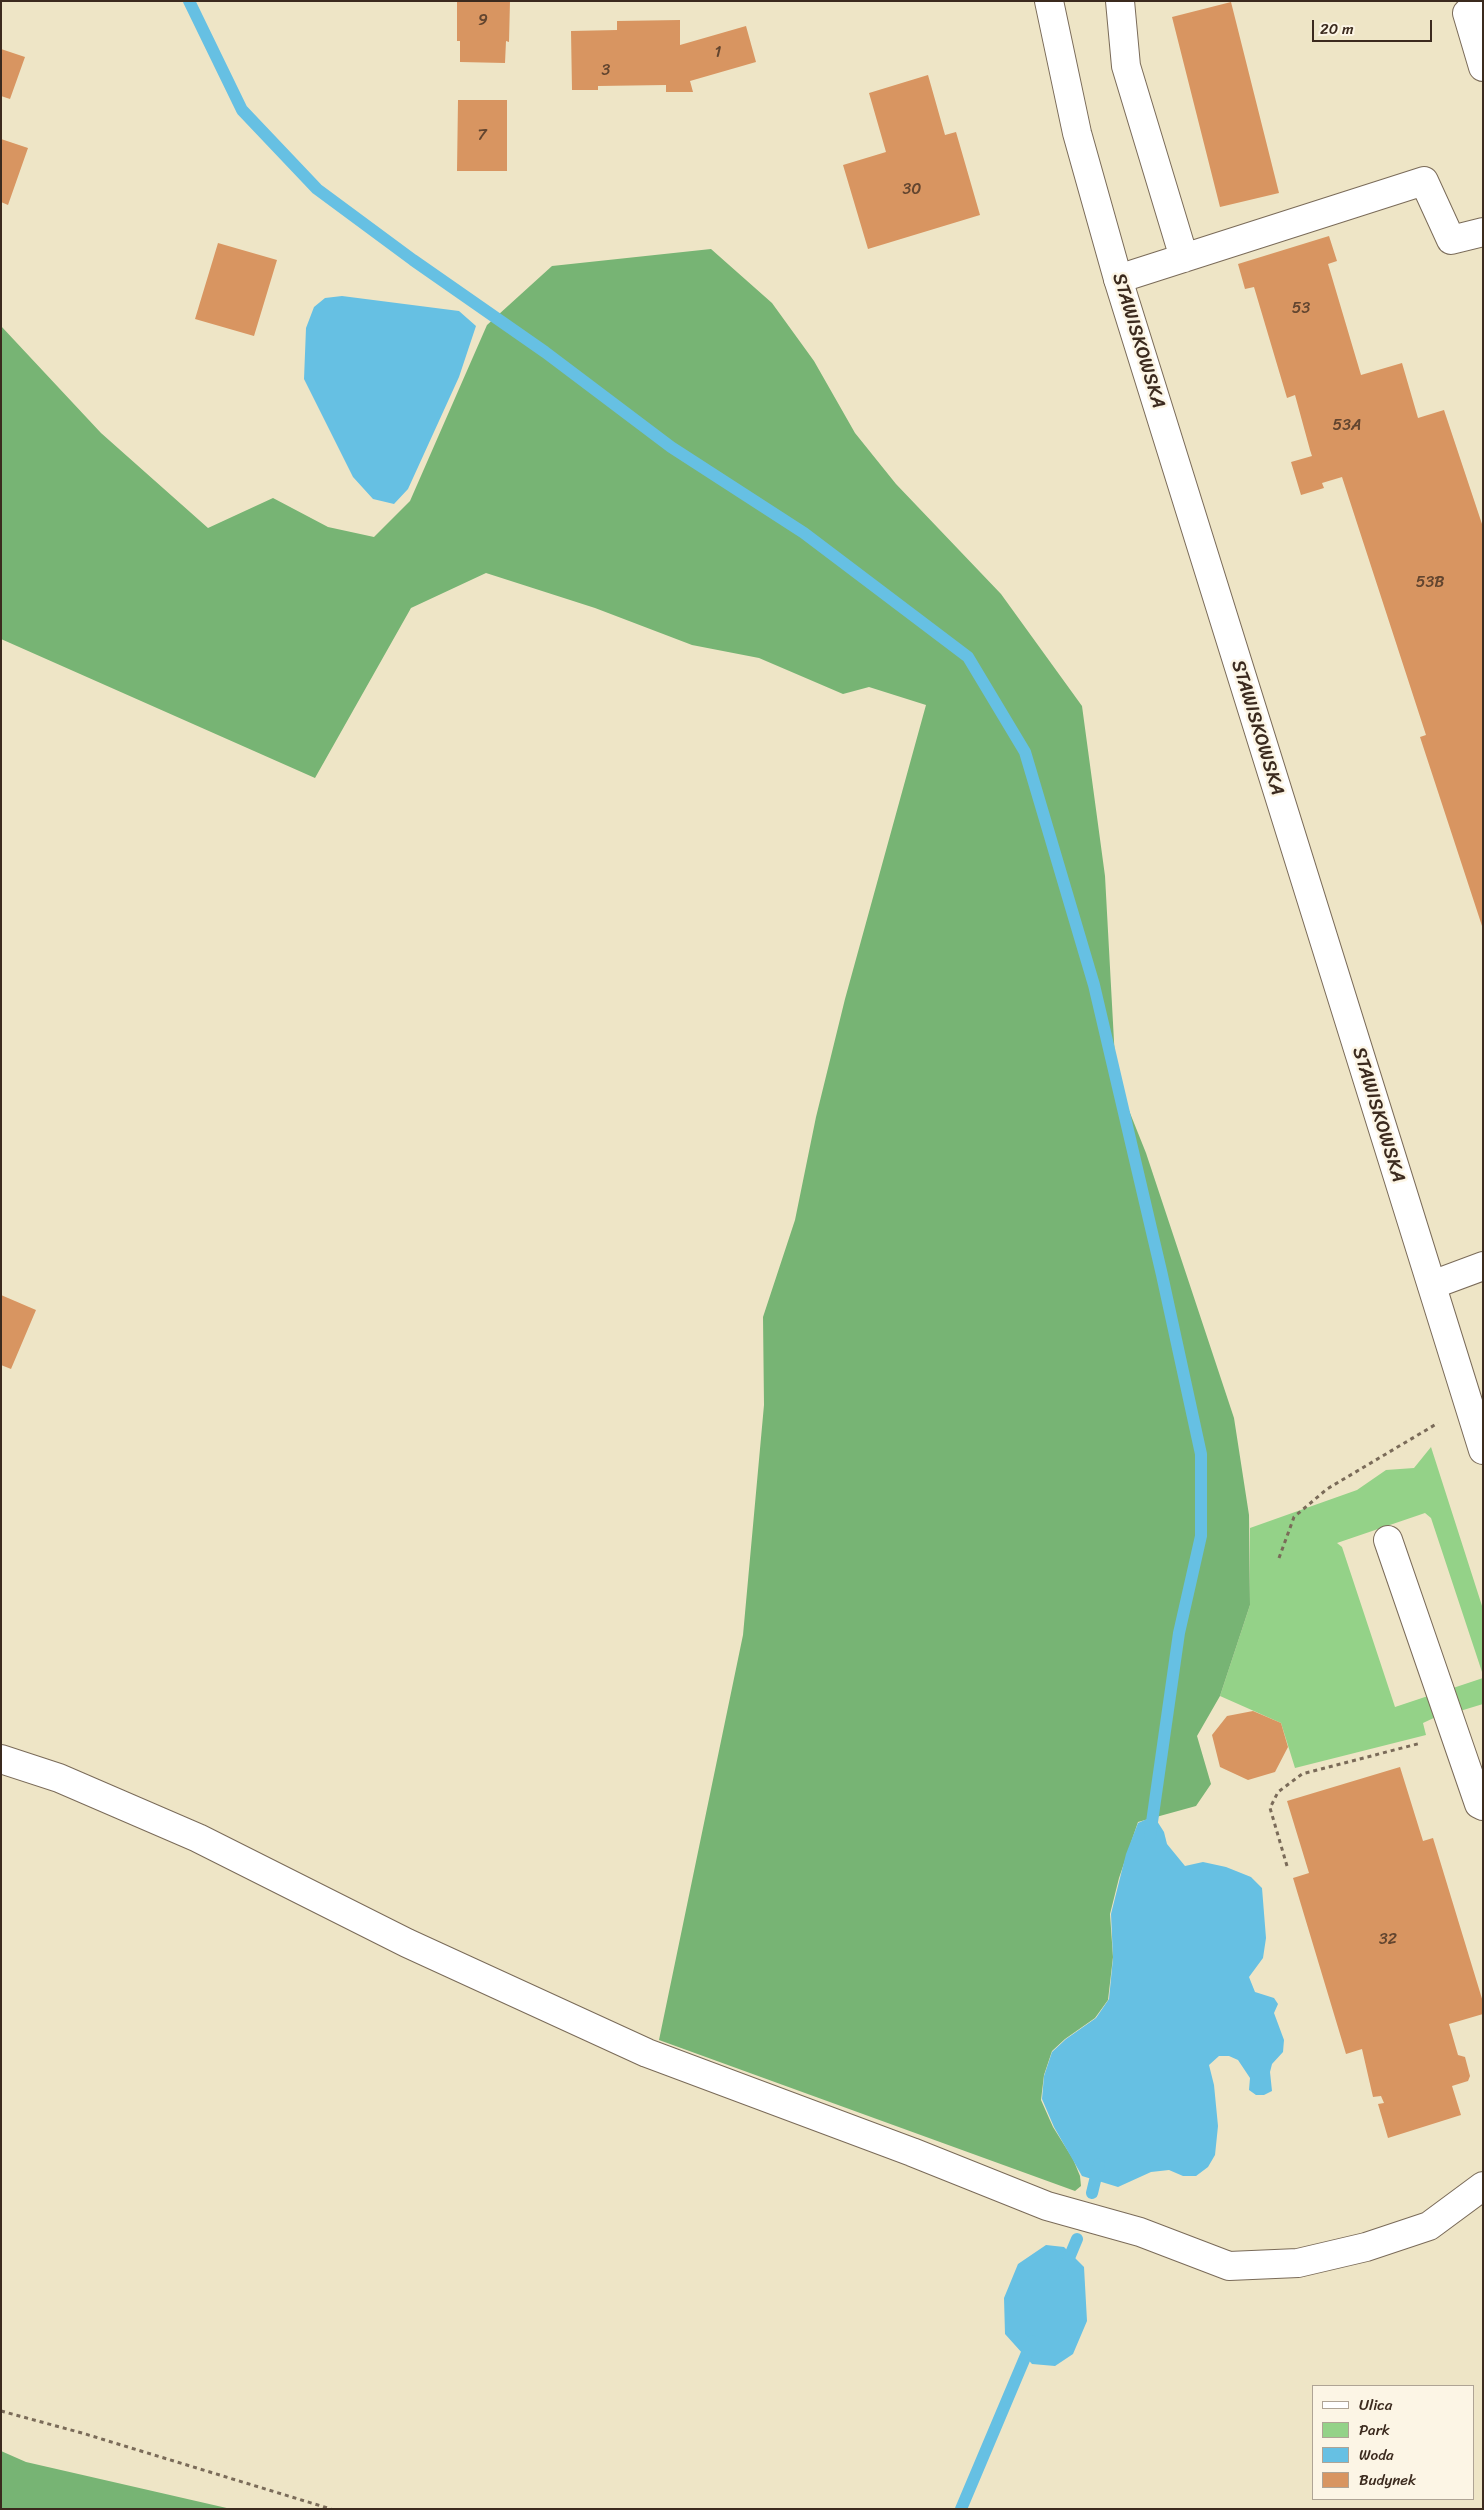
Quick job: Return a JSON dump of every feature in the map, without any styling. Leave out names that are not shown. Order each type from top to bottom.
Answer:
[{"type":"street","name":"STAWISKOWSKA","points":[[1049,1],[1077,133],[1118,279],[1267,763],[1483,1450]]},
{"type":"street","points":[[1120,1],[1126,66],[1184,258]]},
{"type":"street","points":[[1483,9],[1467,13],[1483,67]]},
{"type":"street","points":[[1118,279],[1424,181],[1451,240],[1483,232]]},
{"type":"street","points":[[1432,1285],[1483,1266]]},
{"type":"street","points":[[1388,1540],[1479,1804],[1483,1806]]},
{"type":"street","points":[[1,1759],[59,1778],[198,1838],[407,1943],[647,2053],[1047,2206],[1140,2232],[1229,2266],[1298,2263],[1366,2247],[1429,2226],[1483,2186]]},
{"type":"path","points":[[1279,1558],[1294,1517],[1327,1489],[1469,1406]]},
{"type":"path","points":[[1287,1866],[1270,1808],[1278,1792],[1302,1774],[1418,1744]]},
{"type":"path","points":[[1,2411],[82,2433],[331,2509]]},
{"type":"green space","points":[[711,249],[772,303],[814,361],[855,433],[896,484],[1001,594],[1082,706],[1105,876],[1116,1078],[1146,1153],[1234,1418],[1249,1515],[1250,1605],[1220,1696],[1197,1736],[1211,1784],[1196,1806],[1138,1822],[1119,1878],[1110,1914],[1113,1957],[1108,2000],[1095,2018],[1065,2039],[1052,2051],[1044,2075],[1041,2100],[1053,2127],[1073,2159],[1080,2176],[1081,2186],[1075,2191],[659,2040],[743,1635],[764,1405],[763,1317],[795,1220],[816,1117],[845,999],[926,705],[869,687],[843,694],[759,658],[692,645],[595,608],[486,573],[411,608],[315,778],[1,639],[1,326],[101,433],[208,528],[273,498],[328,527],[374,537],[410,501],[487,325],[552,266]]},
{"type":"green space","points":[[1431,1447],[1483,1609],[1483,1675],[1431,1518],[1425,1513],[1337,1543],[1342,1547],[1395,1707],[1431,1695],[1438,1716],[1423,1723],[1426,1735],[1295,1768],[1281,1723],[1220,1696],[1250,1605],[1250,1528],[1357,1490],[1386,1470],[1414,1468]]},
{"type":"green space","points":[[1483,1678],[1483,1704],[1460,1711],[1453,1688]]},
{"type":"green space","points":[[1,2451],[26,2462],[231,2509],[1,2509]]},
{"type":"water","points":[[342,296],[459,311],[476,326],[459,377],[408,489],[394,504],[373,499],[353,477],[304,379],[306,328],[314,307],[325,298]]},
{"type":"water","points":[[1147,1819],[1157,1821],[1164,1832],[1167,1844],[1185,1866],[1203,1862],[1226,1867],[1251,1877],[1262,1888],[1266,1938],[1263,1958],[1249,1977],[1255,1992],[1274,1998],[1278,2004],[1274,2013],[1284,2040],[1283,2052],[1272,2064],[1270,2072],[1272,2091],[1264,2095],[1256,2095],[1249,2090],[1250,2078],[1238,2060],[1229,2056],[1219,2056],[1209,2065],[1214,2085],[1218,2126],[1215,2155],[1208,2167],[1196,2176],[1183,2176],[1169,2170],[1151,2172],[1118,2187],[1082,2176],[1054,2127],[1042,2099],[1044,2076],[1052,2052],[1066,2039],[1096,2018],[1109,1999],[1113,1958],[1111,1914],[1126,1854],[1138,1823]]},
{"type":"water","points":[[1046,2245],[1064,2247],[1084,2267],[1087,2321],[1073,2354],[1055,2366],[1032,2364],[1005,2334],[1004,2298],[1018,2264]]},
{"type":"building","points":[[457,1],[510,1],[509,42],[506,41],[505,63],[460,62],[460,41],[457,41]]},
{"type":"building","points":[[1231,2],[1279,193],[1220,207],[1172,17]]},
{"type":"building","points":[[680,20],[680,45],[746,26],[756,62],[690,81],[693,92],[666,92],[666,85],[598,86],[598,90],[572,90],[571,31],[617,30],[617,21]]},
{"type":"building","points":[[1,49],[25,57],[10,99],[1,96]]},
{"type":"building","points":[[928,75],[945,135],[956,132],[980,215],[868,249],[843,165],[886,152],[869,93]]},
{"type":"building","points":[[458,100],[507,100],[507,171],[457,171]]},
{"type":"building","points":[[1,139],[28,148],[8,205],[1,202]]},
{"type":"building","points":[[1329,236],[1337,261],[1328,264],[1361,375],[1402,363],[1418,418],[1444,410],[1483,527],[1483,929],[1420,737],[1426,735],[1342,477],[1322,483],[1324,488],[1301,495],[1291,462],[1312,456],[1295,395],[1287,398],[1254,287],[1245,289],[1238,264]]},
{"type":"building","points":[[218,243],[277,260],[254,336],[195,319]]},
{"type":"building","points":[[1,1295],[36,1310],[11,1369],[1,1365]]},
{"type":"building","points":[[1253,1711],[1281,1723],[1288,1747],[1275,1772],[1248,1780],[1220,1767],[1212,1735],[1227,1716]]},
{"type":"building","points":[[1400,1767],[1423,1841],[1433,1838],[1483,2002],[1483,2014],[1449,2024],[1458,2055],[1465,2057],[1470,2076],[1468,2081],[1452,2086],[1461,2115],[1388,2138],[1378,2104],[1384,2103],[1381,2096],[1373,2097],[1362,2049],[1346,2054],[1293,1878],[1309,1873],[1287,1801]]},
{"type":"waterway","points":[[189,1],[242,110],[317,189],[413,260],[545,352],[671,447],[804,533],[968,657],[1025,752],[1094,985],[1162,1275],[1201,1454],[1201,1536],[1179,1633],[1150,1836]]},
{"type":"waterway","points":[[1092,2193],[1099,2164]]},
{"type":"waterway","points":[[1064,2270],[1077,2239]]},
{"type":"waterway","points":[[961,2509],[1032,2341]]}]
